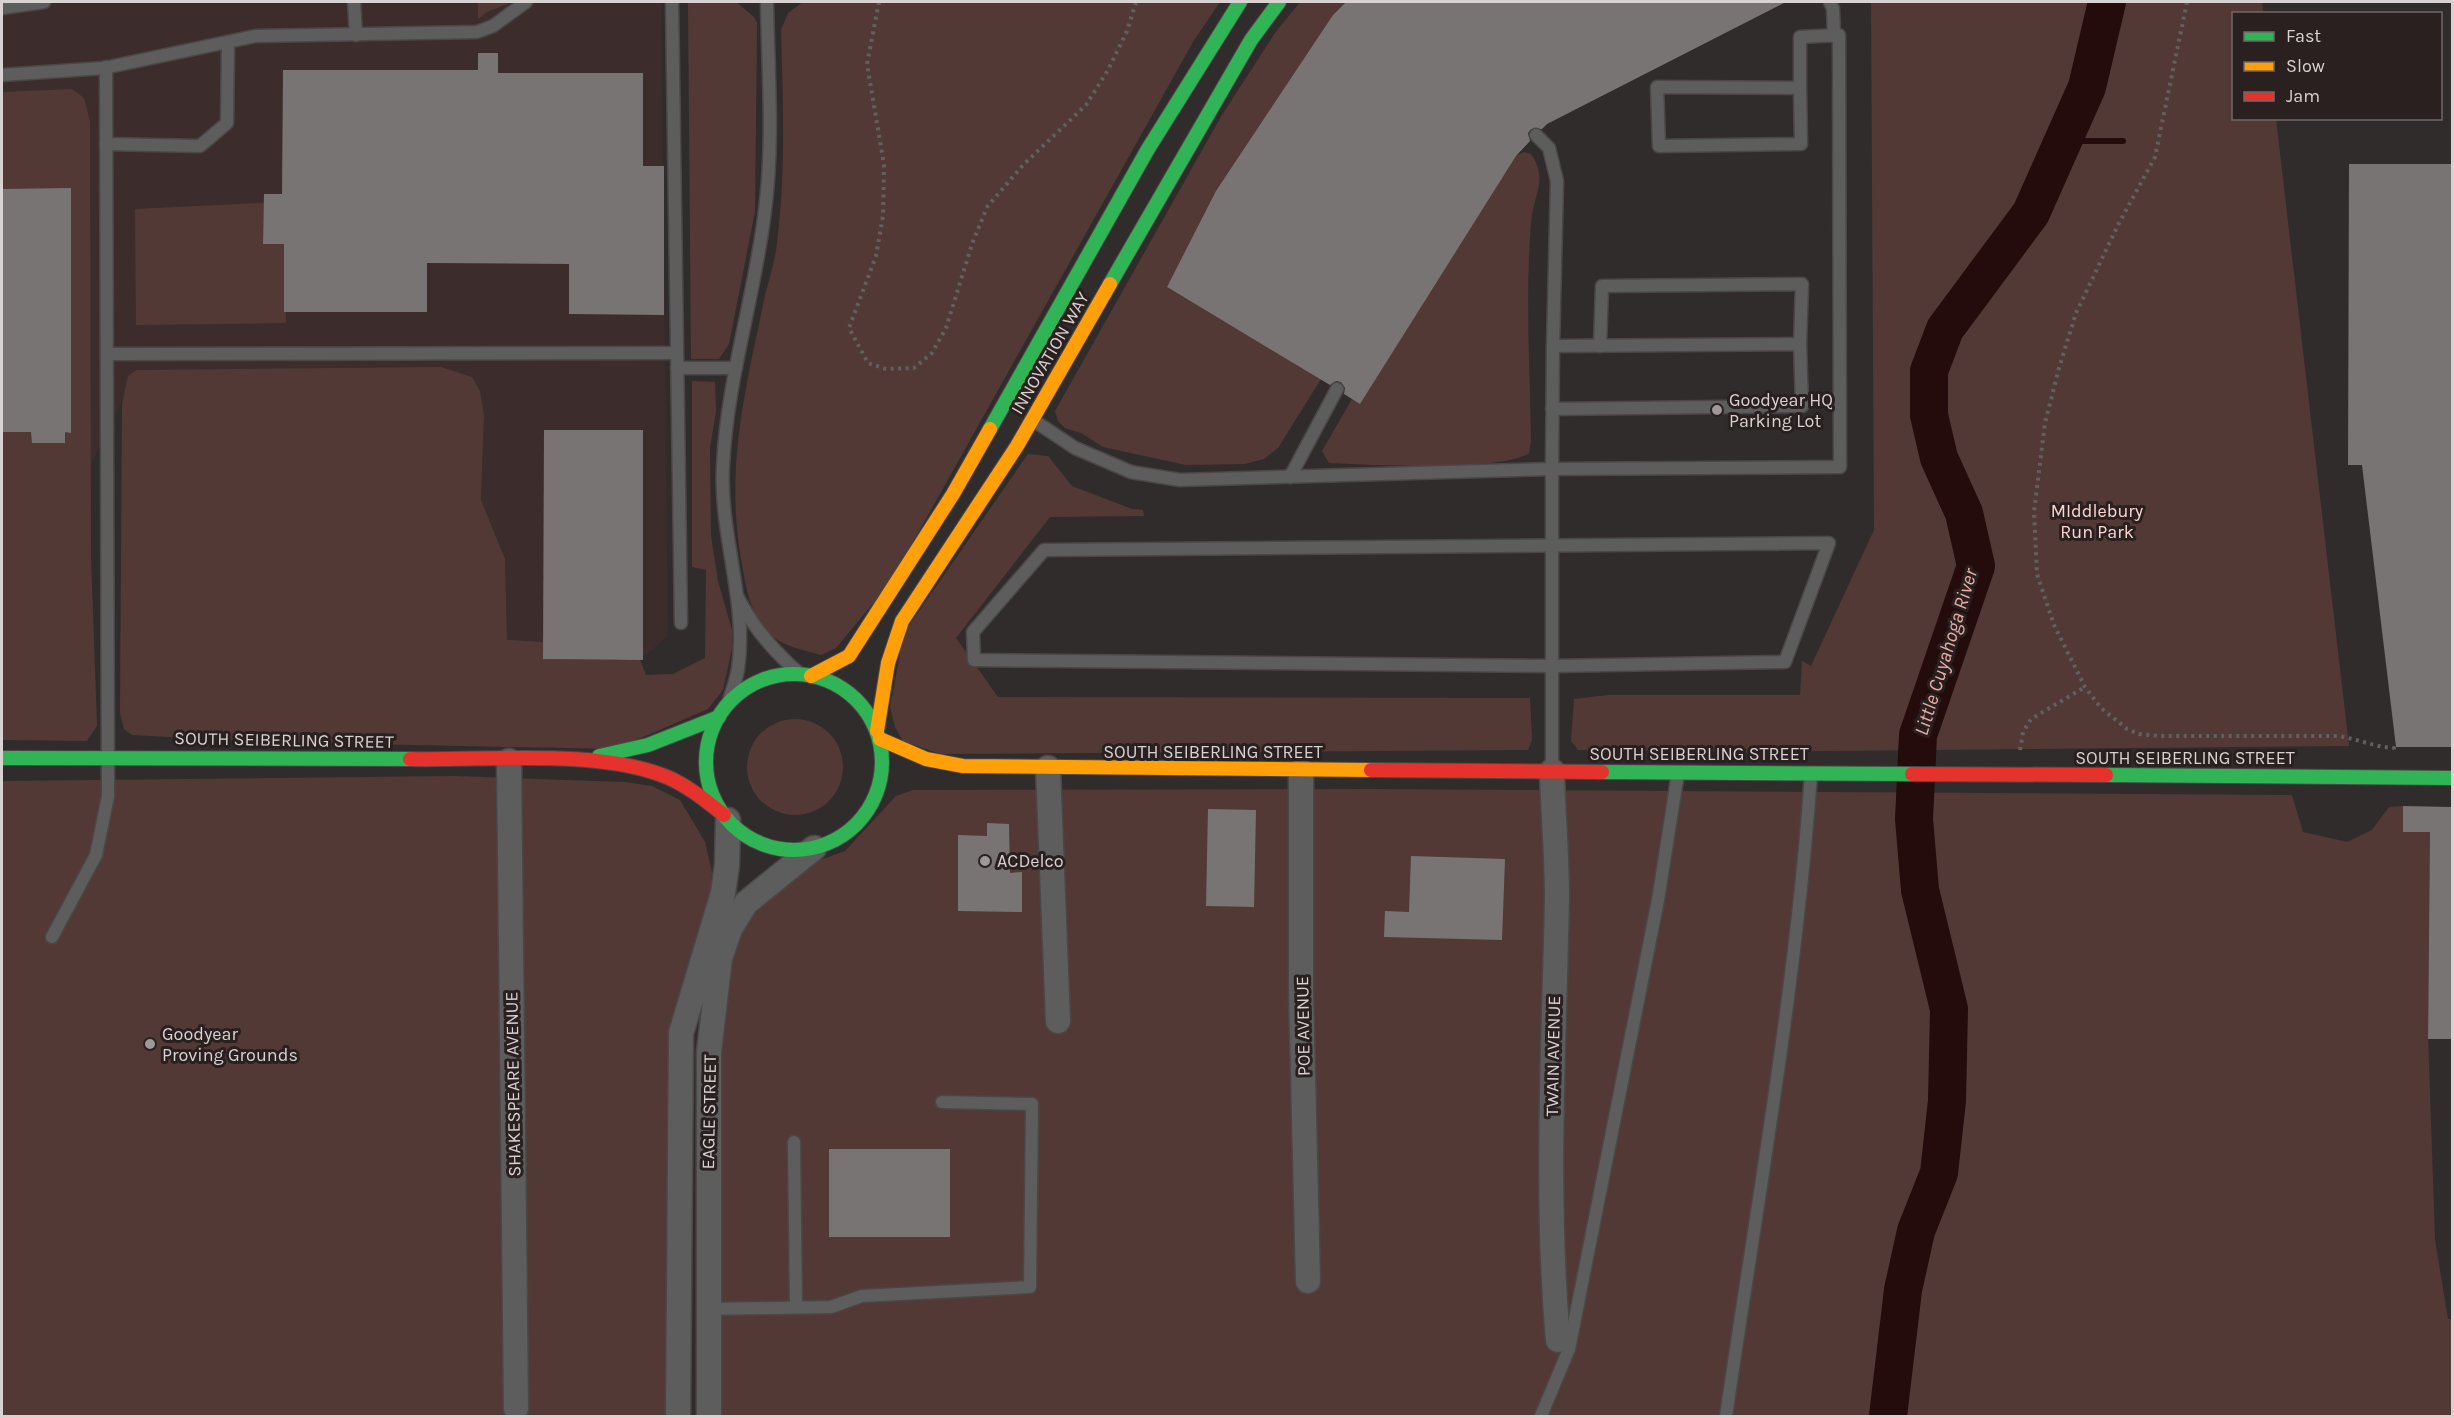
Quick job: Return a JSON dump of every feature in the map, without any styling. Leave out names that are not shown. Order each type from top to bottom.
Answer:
[{"type":"main road","name":"INNOVATION WAY","points":[[806,675],[849,656],[879,612],[953,495],[1148,149],[1240,2]]},
{"type":"main road","name":"INNOVATION WAY","points":[[878,735],[888,663],[902,621],[966,527],[1032,420],[1251,40],[1279,2]]},
{"type":"main road","points":[[806,675],[826,680],[851,695],[870,718],[878,735],[885,784],[856,826],[837,840],[814,848],[789,850],[764,845],[742,833],[726,818],[712,793],[706,767],[709,741],[719,717],[728,704],[745,689],[766,679],[806,675]]},
{"type":"main road","name":"SOUTH SEIBERLING STREET","points":[[567,761],[648,745],[719,717]]},
{"type":"main road","name":"SOUTH SEIBERLING STREET","points":[[878,735],[911,756],[946,766],[1300,771],[2452,778]]},
{"type":"main road","name":"SOUTH SEIBERLING STREET","points":[[2,758],[567,761],[641,770],[666,777],[685,786],[726,818]]},
{"type":"main road","name":"SOUTH SEIBERLING STREET","points":[[923,772],[946,766]]},
{"type":"street","name":"SHAKESPEARE AVENUE","points":[[509,761],[516,1408]]},
{"type":"street","points":[[1048,768],[1058,1021]]},
{"type":"street","name":"POE AVENUE","points":[[1300,771],[1301,991],[1308,1281]]},
{"type":"street","name":"TWAIN AVENUE","points":[[1552,771],[1557,895],[1550,1192],[1551,1260],[1558,1340]]},
{"type":"street","name":"EAGLE STREET","points":[[678,1416],[681,1033],[723,893],[727,865],[726,818]]},
{"type":"street","name":"EAGLE STREET","points":[[709,1416],[709,1052],[720,958],[730,929],[746,903],[814,848]]},
{"type":"lane","points":[[2,8],[44,2]]},
{"type":"lane","points":[[354,2],[356,35]]},
{"type":"lane","points":[[2,75],[106,67],[255,36],[477,32],[493,26],[526,2]]},
{"type":"lane","points":[[672,2],[681,623]]},
{"type":"lane","points":[[728,704],[739,661],[736,594],[724,514],[723,468],[727,413],[757,262],[768,182],[767,2]]},
{"type":"lane","points":[[1830,2],[1833,9],[1834,36]]},
{"type":"lane","points":[[1032,420],[1075,448],[1131,472],[1180,480],[1552,469],[1840,467],[1839,36],[1800,37],[1801,144],[1659,146],[1657,87],[1800,88]]},
{"type":"lane","points":[[106,144],[200,146],[227,123],[228,42]]},
{"type":"lane","points":[[52,937],[96,855],[108,796],[110,757],[106,67]]},
{"type":"lane","points":[[1536,135],[1549,148],[1557,181],[1552,409],[1552,771]]},
{"type":"lane","points":[[1552,409],[1802,406],[1800,344],[1802,284],[1602,286],[1600,346]]},
{"type":"lane","points":[[1553,346],[1800,344]]},
{"type":"lane","points":[[107,354],[676,353]]},
{"type":"lane","points":[[677,368],[736,368]]},
{"type":"lane","points":[[1290,477],[1337,389]]},
{"type":"lane","points":[[1829,543],[1785,662],[1552,666],[974,660],[973,632],[1044,550],[1552,544],[1829,543]]},
{"type":"lane","points":[[736,594],[758,632],[780,657],[806,675]]},
{"type":"lane","points":[[1540,1416],[1569,1349],[1658,900],[1678,772]]},
{"type":"lane","points":[[1726,1416],[1773,1106],[1807,833],[1811,773]]},
{"type":"lane","points":[[709,1309],[831,1307],[862,1296],[1030,1287],[1032,1104],[942,1102]]},
{"type":"lane","points":[[794,1142],[796,1306]]},
{"type":"path","points":[[879,2],[867,64],[884,165],[883,216],[876,256],[849,328],[868,363],[886,369],[914,368],[932,353],[946,328],[972,244],[987,207],[1023,165],[1086,105],[1108,70],[1127,31],[1136,2]]},
{"type":"path","points":[[2187,2],[2155,157],[2118,225],[2076,313],[2044,423],[2034,512],[2037,573],[2054,625],[2085,687],[2113,718],[2139,734],[2352,738],[2374,747],[2394,748],[2392,776]]},
{"type":"path","points":[[2016,774],[2025,726],[2085,687]]},
{"type":"shaded area","points":[[2,2],[661,2],[668,636],[640,660],[543,659],[507,640],[505,559],[481,500],[484,415],[480,391],[472,377],[441,367],[137,370],[91,465],[2,464]]},
{"type":"green space","points":[[478,2],[512,2],[487,12],[478,19]]},
{"type":"green space","points":[[688,2],[736,2],[754,17],[757,23],[755,211],[729,344],[719,359],[691,359]]},
{"type":"green space","points":[[803,2],[1220,2],[1193,42],[890,583],[836,648],[821,655],[795,648],[776,639],[764,628],[754,612],[744,575],[737,531],[735,498],[739,434],[749,371],[775,259],[780,216],[783,136],[781,30],[788,13]]},
{"type":"green space","points":[[1300,2],[1346,2],[1333,15],[1167,287],[1321,379],[1278,448],[1264,459],[1245,464],[1186,465],[1103,447],[1081,433],[1065,428],[1058,421],[1055,411],[1222,115],[1275,33]]},
{"type":"green space","name":"MIddlebury Run Park","points":[[1871,2],[2262,2],[2263,12],[2232,12],[2232,120],[2276,120],[2349,746],[1735,752],[1578,750],[1571,741],[1574,699],[1608,695],[1800,695],[1802,661],[1811,666],[1874,530]]},
{"type":"green space","points":[[72,89],[84,98],[90,122],[91,558],[97,726],[87,741],[2,740],[2,92]]},
{"type":"green space","points":[[1524,152],[1531,154],[1539,172],[1529,250],[1531,441],[1529,453],[1514,459],[1464,465],[1402,466],[1329,463],[1322,451],[1352,399],[1360,403],[1516,156]]},
{"type":"green space","points":[[264,203],[263,244],[284,244],[286,323],[136,325],[135,209]]},
{"type":"green space","points":[[441,367],[472,377],[480,391],[484,415],[481,500],[505,559],[507,640],[543,642],[544,659],[640,660],[646,675],[673,674],[705,658],[706,570],[692,567],[692,381],[715,382],[716,411],[710,448],[711,536],[718,581],[732,630],[732,648],[723,690],[708,709],[615,749],[268,742],[132,735],[124,729],[120,713],[122,404],[128,376],[137,370]]},
{"type":"green space","points":[[1028,454],[1048,456],[1072,486],[1132,509],[1143,510],[1144,516],[1050,517],[956,638],[998,697],[1530,698],[1532,740],[1528,750],[940,754],[903,741],[895,727],[890,707],[904,633]]},
{"type":"green space","points":[[795,719],[813,722],[829,733],[840,749],[843,767],[840,785],[829,801],[813,812],[795,815],[777,812],[761,801],[750,785],[747,767],[750,749],[761,733],[777,722]]},
{"type":"green space","points":[[454,776],[625,782],[652,786],[680,800],[705,842],[712,872],[708,921],[683,1005],[672,1416],[2,1416],[2,781]]},
{"type":"green space","points":[[1374,789],[2292,795],[2303,832],[2347,842],[2372,830],[2389,807],[2403,806],[2403,832],[2430,832],[2428,1035],[2435,1240],[2448,1319],[2452,1319],[2452,1416],[718,1416],[719,1057],[732,945],[772,885],[820,860],[845,851],[896,796],[913,790]]},
{"type":"building","points":[[1346,2],[1786,2],[1547,124],[1542,129],[1531,129],[1528,133],[1530,141],[1516,156],[1360,404],[1344,394],[1345,388],[1341,382],[1336,381],[1330,385],[1167,287],[1216,191],[1333,15]]},
{"type":"building","points":[[478,53],[498,53],[498,73],[643,73],[643,166],[664,166],[664,315],[569,314],[569,264],[427,263],[427,312],[284,312],[284,244],[263,244],[264,194],[282,194],[283,70],[478,70]]},
{"type":"building","points":[[2349,164],[2452,164],[2452,747],[2396,747],[2362,465],[2348,465]]},
{"type":"building","points":[[71,188],[71,433],[65,432],[65,443],[32,443],[31,432],[2,432],[2,189]]},
{"type":"building","points":[[544,430],[643,430],[643,660],[543,659]]},
{"type":"building","points":[[2403,806],[2452,807],[2452,1039],[2428,1039],[2430,832],[2403,832]]},
{"type":"building","points":[[1208,809],[1256,810],[1254,907],[1206,906]]},
{"type":"building","points":[[987,823],[1009,824],[1010,873],[1022,872],[1022,912],[958,911],[958,835],[987,836]]},
{"type":"building","points":[[1411,856],[1505,859],[1502,940],[1384,937],[1385,911],[1409,912]]},
{"type":"building","points":[[829,1149],[950,1149],[950,1237],[829,1237]]},
{"type":"waterway","name":"Little Cuyahoga River","points":[[1888,1416],[1903,1290],[1916,1231],[1939,1173],[1947,1101],[1949,1009],[1920,890],[1914,819],[1918,735],[1976,566],[1964,513],[1939,458],[1929,415],[1929,371],[1945,329],[2031,213],[2087,87],[2107,2]]},
{"type":"waterway","points":[[2063,141],[2123,141]]},
{"type":"traffic: fast","points":[[990,429],[1148,149],[1240,2]]},
{"type":"traffic: fast","points":[[1110,284],[1251,40],[1279,2]]},
{"type":"traffic: fast","points":[[794,674],[828,681],[843,689],[856,700],[867,713],[875,728],[882,762],[875,796],[867,811],[856,824],[843,835],[828,843],[794,850],[760,843],[745,835],[732,824],[721,811],[713,796],[706,762],[713,728],[721,713],[732,700],[745,689],[760,681],[794,674]]},
{"type":"traffic: fast","points":[[599,756],[648,745],[719,717]]},
{"type":"traffic: fast","points":[[2,758],[410,759]]},
{"type":"traffic: fast","points":[[1602,772],[1912,774]]},
{"type":"traffic: fast","points":[[2106,775],[2452,778]]},
{"type":"traffic: slow","points":[[877,731],[888,663],[902,621],[1017,446],[1110,284]]},
{"type":"traffic: slow","points":[[811,676],[849,656],[953,494],[990,429]]},
{"type":"traffic: slow","points":[[880,739],[926,759],[963,766],[1371,770]]},
{"type":"traffic: jam","points":[[410,759],[541,758],[608,762],[639,768],[667,777],[690,789],[724,815]]},
{"type":"traffic: jam","points":[[1371,770],[1602,772]]},
{"type":"traffic: jam","points":[[1912,774],[2106,775]]},
{"type":"place","name":"Goodyear HQ Parking Lot","points":[[1717,410]]},
{"type":"place","name":"ACDelco","points":[[985,861]]},
{"type":"place","name":"Goodyear Proving Grounds","points":[[150,1044]]}]
